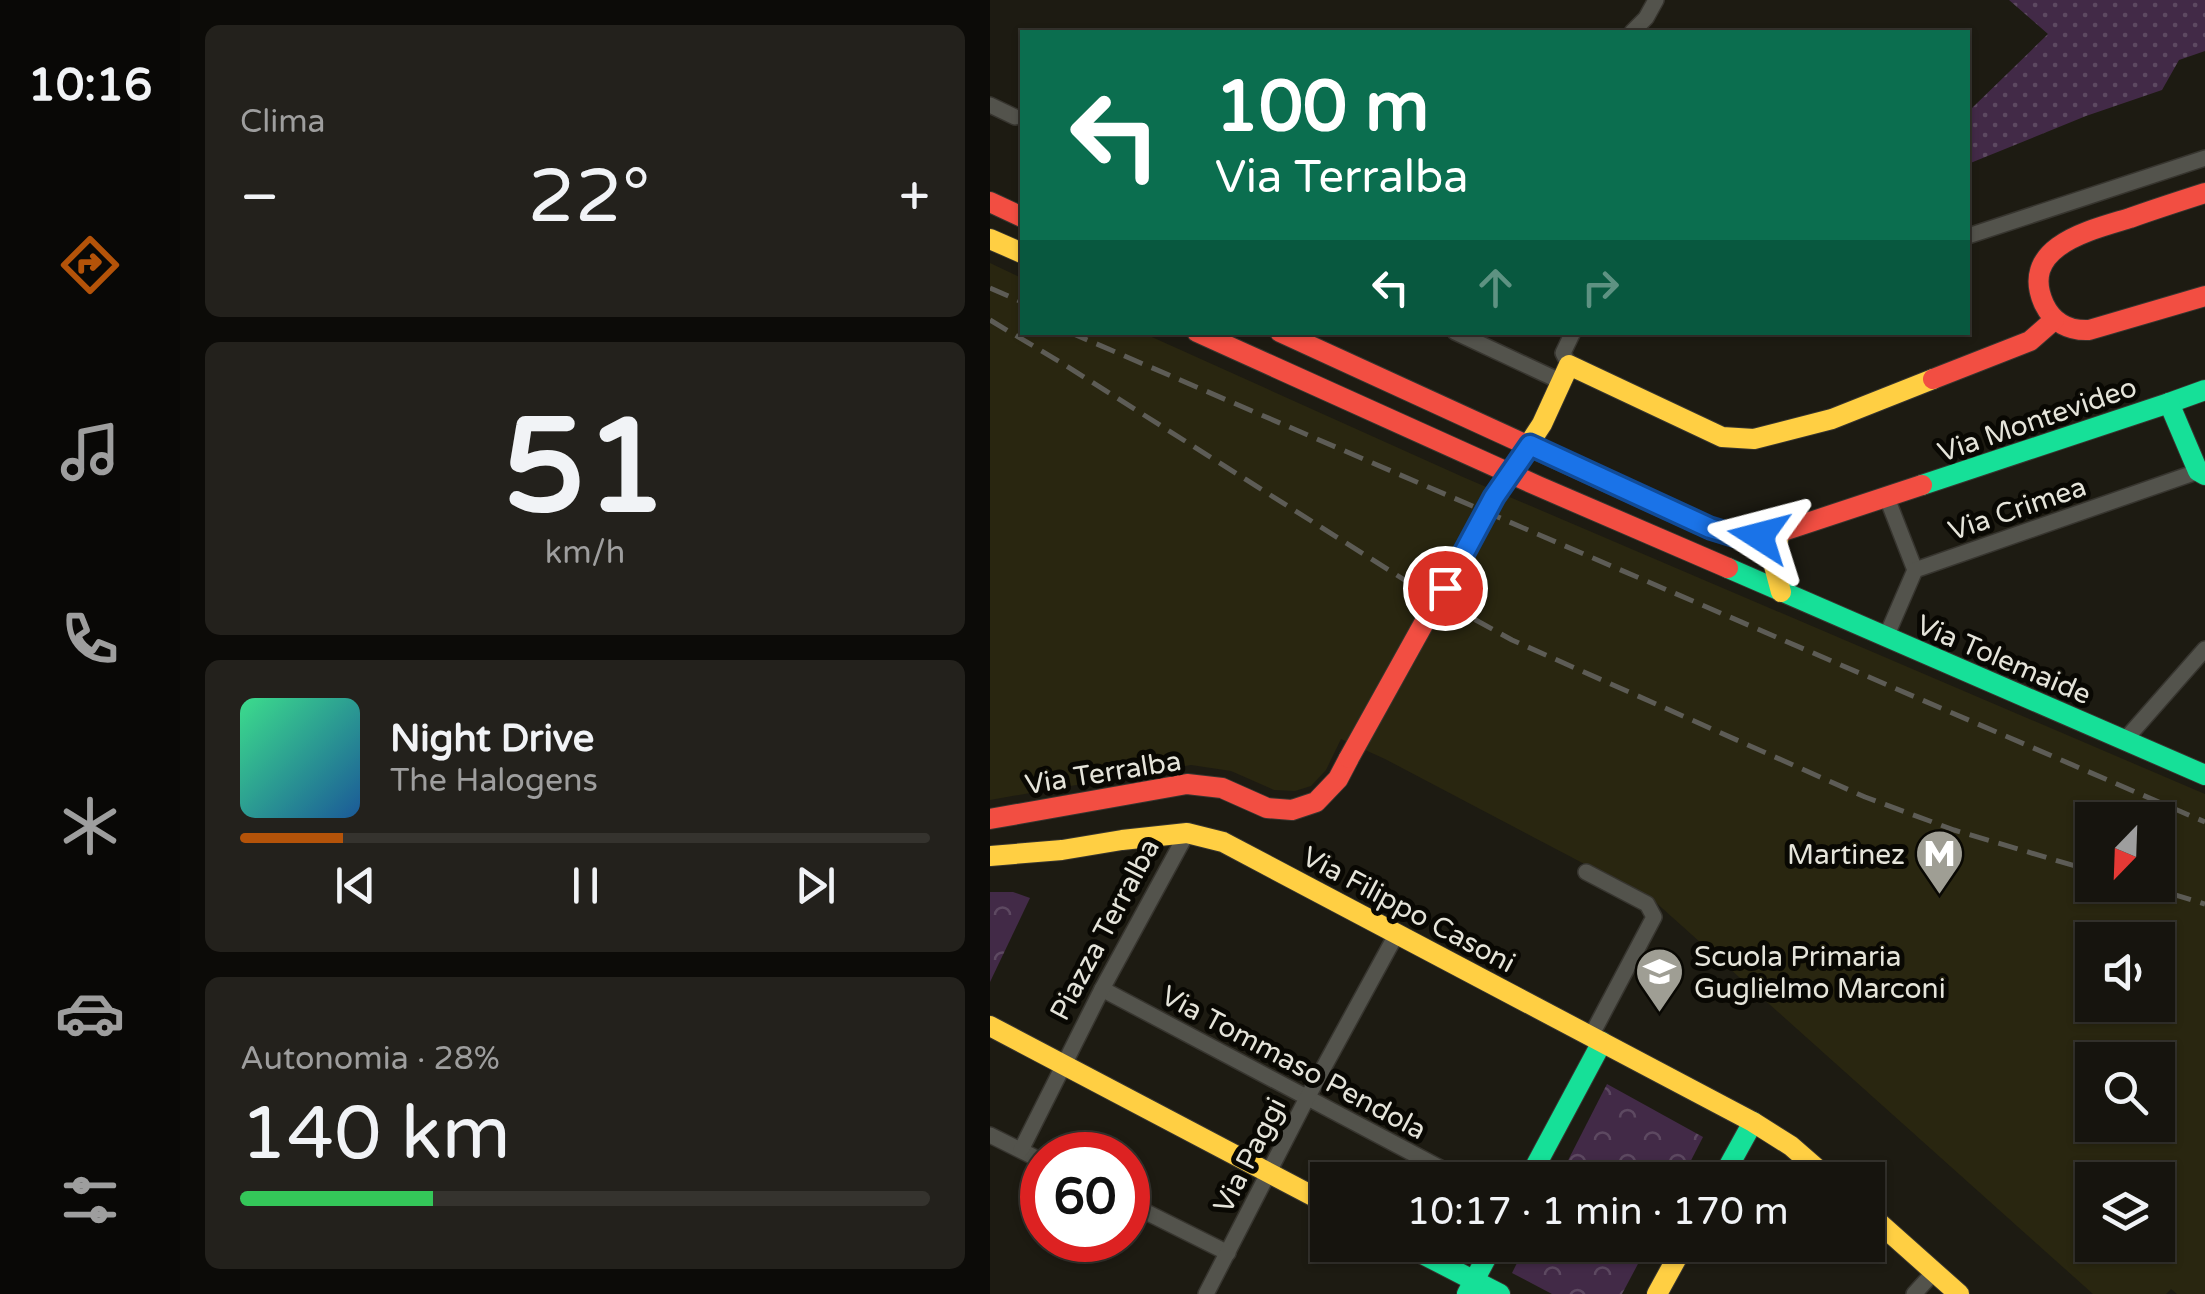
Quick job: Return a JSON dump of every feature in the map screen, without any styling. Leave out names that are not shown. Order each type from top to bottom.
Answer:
[{"type":"street","points":[[1634,30],[1656,0]]},
{"type":"street","points":[[990,105],[1015,117]]},
{"type":"street","points":[[1970,235],[2205,158]]},
{"type":"street","points":[[2205,192],[2073,236],[2046,258],[2038,281],[2042,302],[2054,320],[2073,330],[2089,330],[2205,296]]},
{"type":"street","points":[[990,202],[1020,216]]},
{"type":"street","points":[[990,239],[1020,253]]},
{"type":"street","points":[[1463,335],[1722,437],[1754,439],[1832,418],[2030,342],[2054,320]]},
{"type":"street","name":"Via Tolemaide","points":[[1205,335],[1510,473],[2205,775]]},
{"type":"street","name":"Via Montevideo","points":[[1287,335],[1710,528],[1736,536],[1780,532],[2205,390]]},
{"type":"street","points":[[1565,373],[1564,353],[1572,335]]},
{"type":"street","name":"Via Terralba","points":[[990,818],[1187,784],[1222,788],[1267,808],[1292,810],[1316,802],[1338,779],[1494,497],[1530,445],[1565,373]]},
{"type":"street","points":[[2169,404],[2202,472]]},
{"type":"street","name":"Via Crimea","points":[[1915,570],[2202,472]]},
{"type":"street","points":[[1886,498],[1915,570],[1886,638]]},
{"type":"street","points":[[1780,532],[1773,561],[1781,592]]},
{"type":"street","points":[[2124,741],[2205,649]]},
{"type":"street","name":"Piazza Terralba","points":[[990,856],[1186,834]]},
{"type":"street","name":"Piazza Terralba","points":[[1030,1132],[1186,834]]},
{"type":"street","name":"Via Filippo Casoni","points":[[1186,834],[1223,842],[1754,1122],[1809,1162]]},
{"type":"street","points":[[1537,1162],[1654,917],[1647,904],[1586,872]]},
{"type":"street","name":"Via Paggi","points":[[1206,1294],[1396,935]]},
{"type":"street","name":"Via Tommaso Pendola","points":[[1102,989],[1429,1162]]},
{"type":"street","points":[[990,1026],[1310,1195]]},
{"type":"street","points":[[1731,1162],[1754,1122]]},
{"type":"street","points":[[990,1135],[1020,1150]]},
{"type":"street","points":[[1150,1214],[1228,1252]]},
{"type":"street","points":[[1885,1228],[1959,1294]]},
{"type":"street","points":[[1432,1262],[1471,1287],[1500,1294]]},
{"type":"street","points":[[1471,1287],[1485,1262]]},
{"type":"street","points":[[1657,1294],[1675,1262]]},
{"type":"street","points":[[1914,1294],[1934,1272]]},
{"type":"shaded area","points":[[990,263],[1020,277],[1020,335],[1147,335],[1463,477],[2205,794],[2205,1294],[2177,1294],[2171,1289],[2166,1294],[2093,1294],[1653,900],[1341,739],[1326,770],[1311,786],[1295,791],[1274,790],[1231,771],[1191,765],[990,800]]},
{"type":"green space","points":[[2009,0],[2205,0],[2205,51],[2179,60],[2162,90],[1970,163],[1970,106],[2048,34]]},
{"type":"green space","points":[[990,892],[1013,892],[1030,898],[990,982]]},
{"type":"green space","points":[[1607,1084],[1703,1137],[1690,1162],[1567,1162]]},
{"type":"green space","points":[[1518,1262],[1639,1262],[1622,1294],[1552,1294],[1512,1273]]},
{"type":"railway","points":[[990,288],[1020,301]]},
{"type":"railway","points":[[990,320],[1414,586],[1512,640],[1865,797],[1954,830],[2075,866]]},
{"type":"railway","points":[[1076,335],[2205,822]]},
{"type":"railway","points":[[2175,895],[2205,904]]},
{"type":"traffic: fast","points":[[2169,403],[2205,390]]},
{"type":"traffic: fast","points":[[1922,485],[2169,403],[2198,471],[2205,475]]},
{"type":"traffic: fast","points":[[1728,568],[2205,775]]},
{"type":"traffic: fast","points":[[1538,1162],[1602,1042]]},
{"type":"traffic: fast","points":[[1731,1162],[1753,1122]]},
{"type":"traffic: fast","points":[[1438,1262],[1500,1294]]},
{"type":"traffic: fast","points":[[1467,1294],[1484,1262]]},
{"type":"traffic: slow","points":[[990,239],[1020,252]]},
{"type":"traffic: slow","points":[[1494,497],[1542,424],[1569,365],[1722,437],[1754,439],[1832,419],[1933,379]]},
{"type":"traffic: slow","points":[[1780,532],[1773,562],[1781,592]]},
{"type":"traffic: slow","points":[[990,856],[1187,833],[1223,842],[1753,1122],[1809,1162]]},
{"type":"traffic: slow","points":[[990,1026],[1310,1195]]},
{"type":"traffic: slow","points":[[1885,1228],[1959,1294]]},
{"type":"traffic: slow","points":[[1657,1294],[1675,1262]]},
{"type":"traffic: jam","points":[[2205,193],[2079,235],[2050,254],[2041,268],[2039,284],[2052,316],[2082,330],[2205,296]]},
{"type":"traffic: jam","points":[[990,202],[1020,216]]},
{"type":"traffic: jam","points":[[1933,379],[2030,341],[2054,320]]},
{"type":"traffic: jam","points":[[1204,335],[1728,568]]},
{"type":"traffic: jam","points":[[1287,335],[1710,529],[1745,535],[1780,532],[1922,485]]},
{"type":"traffic: jam","points":[[1349,758],[1494,497]]},
{"type":"traffic: jam","points":[[990,819],[1187,784],[1222,788],[1267,808],[1292,810],[1316,802],[1338,779],[1349,758]]},
{"type":"place","name":"Martinez","points":[[1940,896]]},
{"type":"place","name":"Scuola Primaria Guglielmo Marconi","points":[[1659,1014]]},
{"type":"route","points":[[1445,588],[1494,497],[1530,445],[1710,528],[1736,536],[1759,536]]}]
